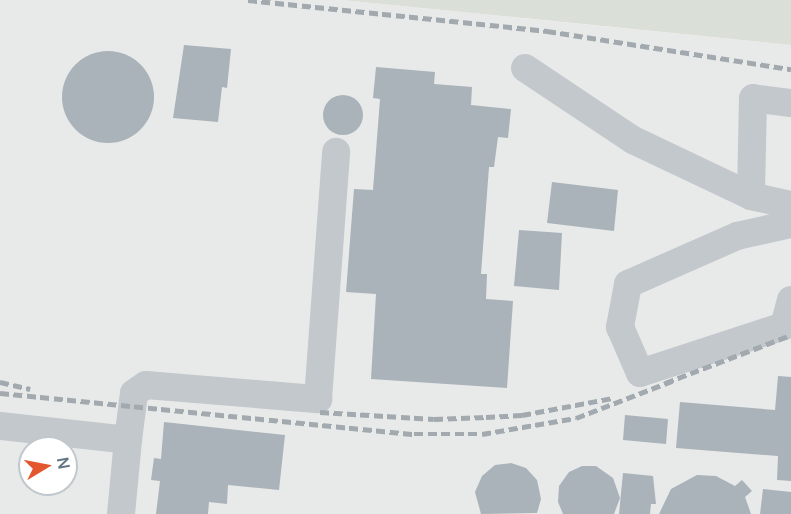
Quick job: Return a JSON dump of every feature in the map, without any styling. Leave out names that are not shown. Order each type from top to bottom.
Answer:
[{"type":"lane","points":[[525,68],[633,140],[751,196],[791,205]]},
{"type":"lane","points":[[751,196],[753,98],[791,104]]},
{"type":"lane","points":[[121,514],[134,393],[146,385],[318,399],[336,152]]},
{"type":"lane","points":[[789,320],[640,373],[620,327],[628,284],[737,236],[791,224]]},
{"type":"lane","points":[[0,426],[128,440]]},
{"type":"shaded area","points":[[0,0],[342,0],[791,45],[791,514],[0,514]]},
{"type":"shaded area","points":[[342,0],[791,0],[791,45],[762,42]]},
{"type":"building","points":[[184,45],[231,49],[227,88],[222,87],[218,122],[173,118]]},
{"type":"building","points":[[108,51],[125,55],[140,65],[150,80],[154,97],[150,114],[140,129],[125,139],[108,143],[91,139],[76,129],[66,114],[62,97],[66,80],[76,65],[91,55]]},
{"type":"building","points":[[376,67],[435,72],[434,84],[472,87],[471,105],[511,109],[508,138],[498,137],[494,167],[489,167],[481,274],[487,274],[486,299],[513,301],[507,388],[371,379],[376,294],[346,292],[354,189],[373,190],[380,99],[373,98]]},
{"type":"building","points":[[343,95],[351,96],[357,101],[362,107],[362,123],[357,129],[351,134],[343,135],[335,134],[329,129],[324,123],[323,115],[324,107],[329,101],[335,96]]},
{"type":"building","points":[[552,182],[618,190],[614,231],[547,223]]},
{"type":"building","points":[[519,230],[562,233],[559,290],[514,286]]},
{"type":"building","points":[[778,376],[791,377],[791,481],[777,480],[778,456],[676,448],[680,402],[775,410]]},
{"type":"building","points":[[625,415],[668,419],[666,444],[623,440]]},
{"type":"building","points":[[164,422],[285,435],[279,490],[228,485],[227,504],[209,502],[208,514],[156,514],[160,481],[151,480],[154,458],[161,459]]},
{"type":"building","points":[[511,463],[526,468],[537,480],[541,499],[537,513],[481,514],[475,492],[482,476],[495,465]]},
{"type":"building","points":[[582,466],[596,466],[613,478],[620,498],[614,514],[563,514],[558,502],[559,486],[569,472]]},
{"type":"building","points":[[623,473],[653,476],[656,504],[651,504],[650,514],[619,514]]},
{"type":"building","points":[[697,475],[716,476],[735,486],[742,480],[752,491],[745,497],[751,514],[659,514],[671,489]]},
{"type":"building","points":[[763,489],[791,492],[791,514],[760,514]]},
{"type":"railway","points":[[248,0],[547,31],[791,69]]},
{"type":"railway","points":[[665,383],[791,335]]},
{"type":"railway","points":[[0,393],[414,434],[482,434],[576,418],[672,381]]},
{"type":"railway","points":[[0,382],[30,389]]},
{"type":"railway","points":[[320,412],[434,419],[486,417],[522,415],[613,398]]}]
